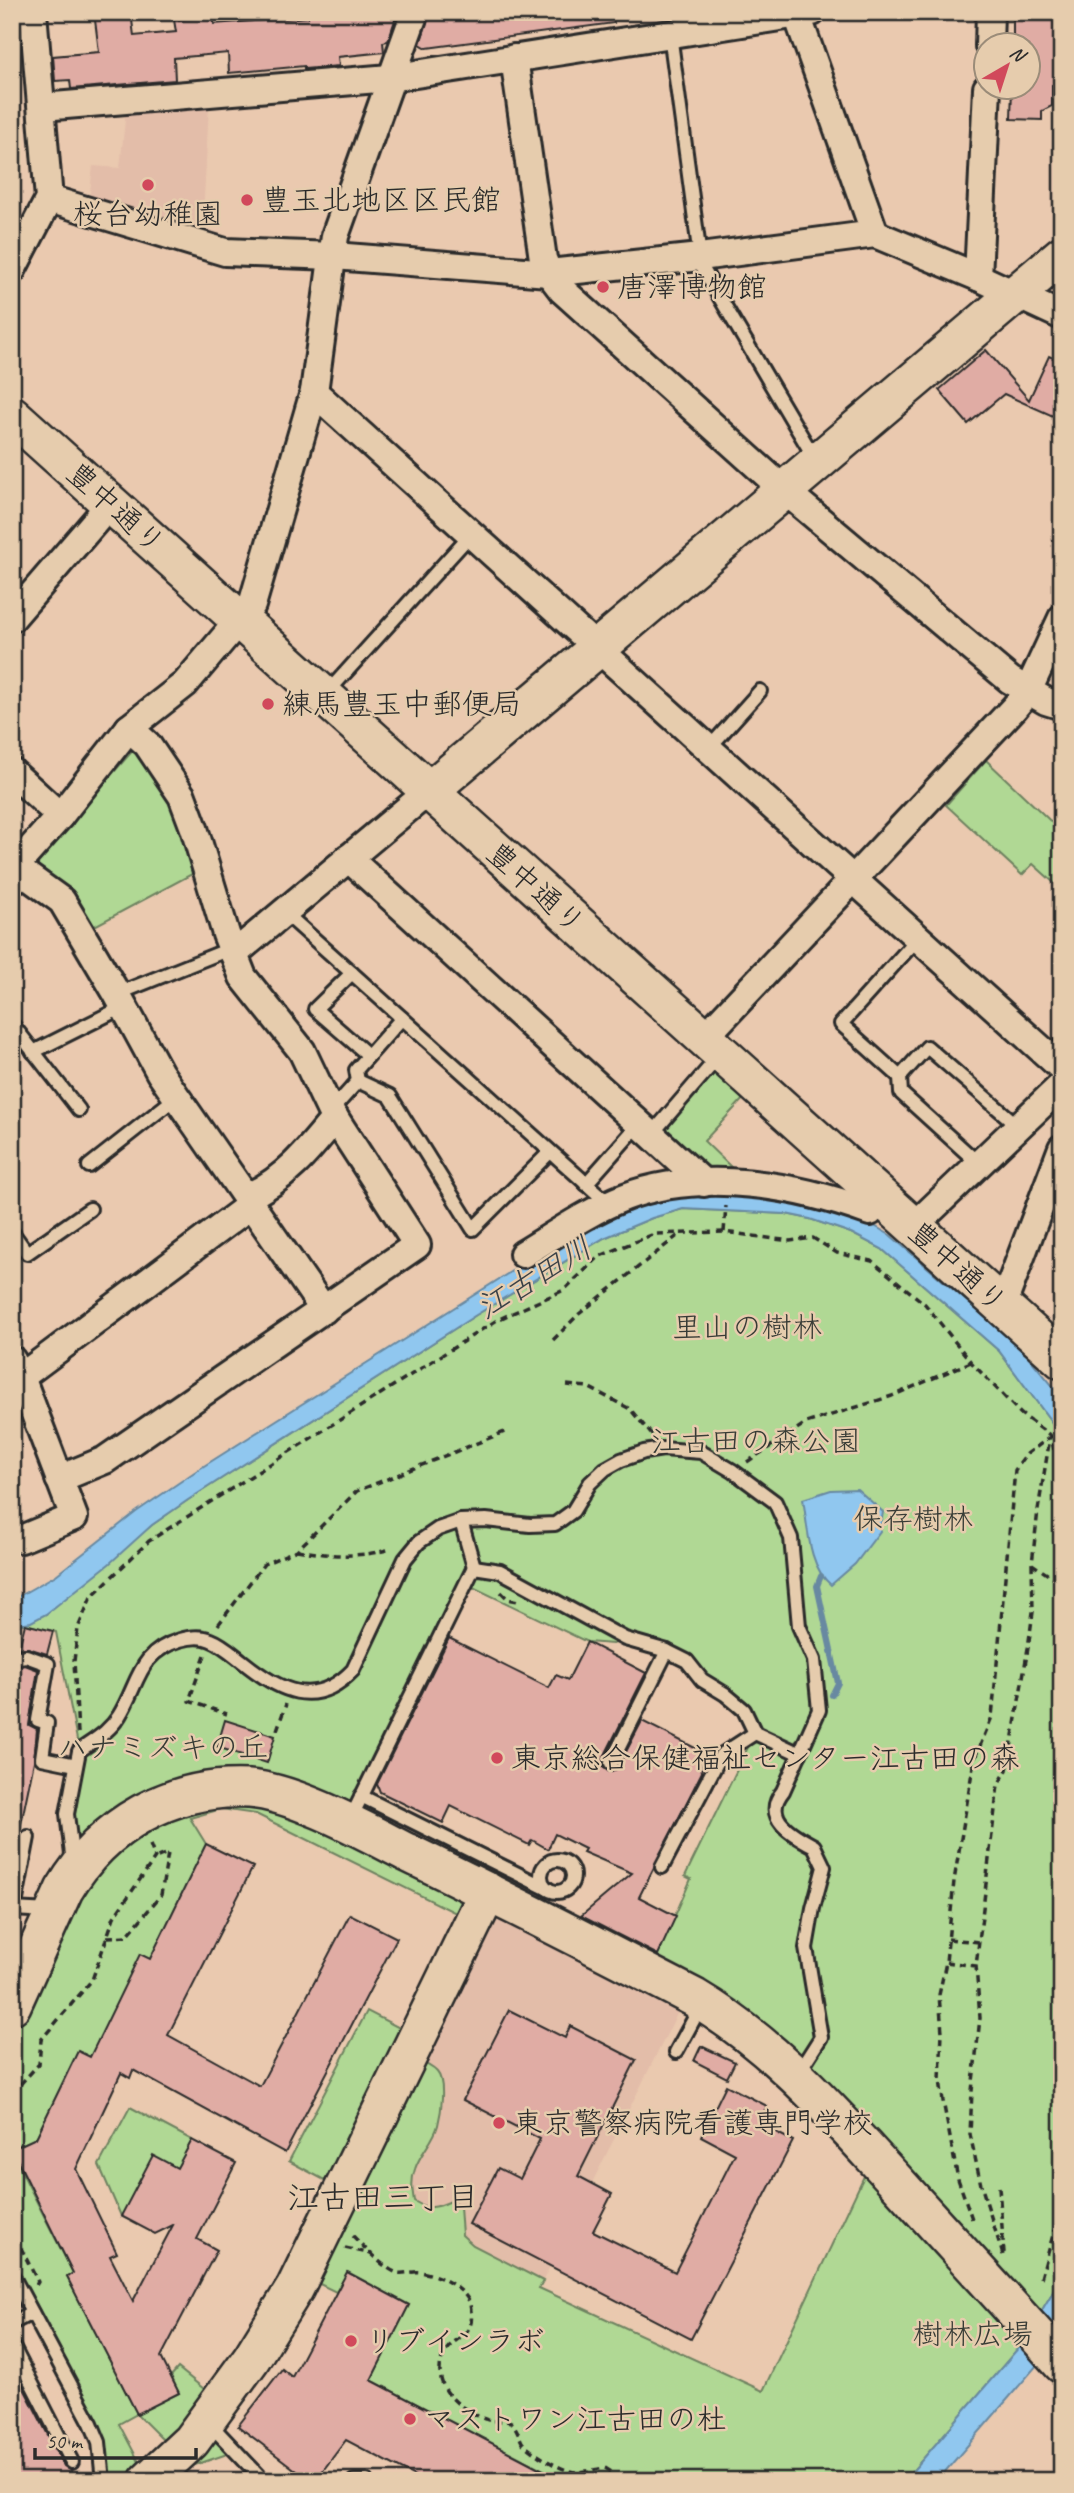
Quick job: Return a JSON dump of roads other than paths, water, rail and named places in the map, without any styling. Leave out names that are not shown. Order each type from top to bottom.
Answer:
[{"type":"street","points":[[12,271],[49,199],[33,12]]},
{"type":"street","points":[[324,1310],[160,1073],[62,901],[13,868],[60,816],[130,728],[185,684],[252,605],[314,392],[335,236],[415,12]]},
{"type":"street","points":[[989,32],[990,12]]},
{"type":"street","points":[[42,107],[390,78],[801,13],[875,234]]},
{"type":"street","points":[[514,58],[542,259],[562,290],[784,490],[1010,680],[1062,706]]},
{"type":"street","points":[[978,277],[986,102]]},
{"type":"street","points":[[49,199],[225,252],[334,256],[549,273],[875,234],[1062,316]]},
{"type":"street","points":[[233,951],[429,791],[1062,255]]},
{"type":"street","points":[[314,392],[1062,1068]]},
{"type":"street","name":"豊中通り","points":[[12,415],[881,1199],[1060,1355]]},
{"type":"street","points":[[12,618],[111,503]]},
{"type":"street","points":[[713,1046],[854,880],[1028,691],[1062,618]]},
{"type":"street","points":[[59,1479],[106,1460],[417,1245],[333,1115],[302,1051],[243,977],[182,796],[147,744],[130,728]]},
{"type":"street","points":[[12,772],[60,816]]},
{"type":"street","points":[[348,858],[704,1184]]},
{"type":"street","points":[[913,1227],[1062,1085]]},
{"type":"street","points":[[21,1539],[74,1517],[17,1368],[290,1170],[333,1115]]},
{"type":"street","points":[[1002,1307],[1062,1148]]},
{"type":"street","points":[[523,1254],[609,1204],[644,1191],[729,1182],[816,1194],[870,1212],[881,1199]]},
{"type":"street","points":[[12,2005],[74,1873],[101,1842],[139,1814],[190,1794],[220,1789],[250,1789],[276,1793],[354,1810],[517,1890],[703,2003],[769,2051],[796,2076],[1059,2358]]},
{"type":"street","points":[[148,2481],[191,2441],[251,2359],[295,2288],[330,2216],[517,1890]]},
{"type":"lane","points":[[670,34],[698,257],[817,462]]},
{"type":"lane","points":[[325,696],[471,534]]},
{"type":"lane","points":[[709,748],[760,691]]},
{"type":"lane","points":[[284,912],[609,1204]]},
{"type":"lane","points":[[918,938],[841,1024],[900,1077],[901,1093],[979,1164]]},
{"type":"lane","points":[[33,1052],[120,1001],[233,951]]},
{"type":"lane","points":[[352,973],[315,1009],[368,1055]]},
{"type":"lane","points":[[333,1115],[358,1081],[356,1070],[402,1018]]},
{"type":"lane","points":[[12,1024],[79,1111]]},
{"type":"lane","points":[[586,1184],[645,1129],[713,1046]]},
{"type":"lane","points":[[900,1077],[927,1046],[1018,1126]]},
{"type":"lane","points":[[358,1081],[390,1096],[473,1229],[550,1152]]},
{"type":"lane","points":[[89,1166],[178,1096]]},
{"type":"lane","points":[[12,1232],[27,1253],[90,1209]]},
{"type":"lane","points":[[74,1873],[67,1814],[79,1751],[107,1732],[119,1715],[141,1668],[153,1654],[179,1640],[194,1637],[211,1639],[261,1677],[290,1692],[307,1694],[331,1688],[354,1670],[405,1559],[419,1542],[438,1529],[461,1521],[555,1524],[573,1511],[590,1483],[605,1469],[621,1460],[663,1449],[701,1452],[733,1471],[775,1502],[791,1538],[799,1626],[814,1660],[819,1710],[777,1799],[776,1816],[789,1833],[814,1846],[824,1867],[806,1948],[821,2037],[796,2076]]},
{"type":"lane","points":[[354,1810],[474,1567],[461,1521]]},
{"type":"lane","points":[[474,1567],[500,1571],[625,1639],[667,1651],[687,1661],[702,1680],[744,1710],[755,1733],[800,1754]]},
{"type":"lane","points":[[611,1763],[667,1651]]},
{"type":"lane","points":[[12,1658],[26,1656],[48,1664],[38,1720],[47,1723],[42,1758],[76,1765]]},
{"type":"lane","points":[[663,1867],[721,1755],[755,1733]]},
{"type":"lane","points":[[28,1837],[13,1909],[55,1911]]},
{"type":"lane","points":[[677,2052],[703,2003]]},
{"type":"lane","points":[[12,2275],[92,2423],[99,2442],[103,2481]]},
{"type":"lane","points":[[12,2323],[33,2313]]},
{"type":"lane","points":[[12,2345],[72,2462]]},
{"type":"lane","points":[[207,2420],[264,2481]]},
{"type":"lane","points":[[354,2481],[367,2481]]},
{"type":"water","name":"江古田川","points":[[743,1191],[857,1216],[890,1235],[1022,1349],[1062,1397],[1062,1436],[999,1351],[882,1249],[851,1233],[786,1214],[683,1209],[652,1218],[604,1238],[476,1315],[152,1525],[109,1564],[46,1614],[31,1622],[12,1625],[12,1600],[56,1575],[136,1512],[196,1471],[556,1243],[642,1199]]},
{"type":"water","points":[[857,1489],[883,1512],[880,1531],[855,1564],[831,1585],[823,1577],[813,1557],[803,1499],[831,1490]]},
{"type":"water","points":[[1062,2272],[1062,2325],[1038,2364],[937,2481],[904,2481],[1021,2345]]},
{"type":"waterway","points":[[821,1576],[817,1586],[838,1683],[832,1695]]},
{"type":"place","name":"桜台幼稚園","points":[[148,185]]},
{"type":"place","name":"豊玉北地区区民館","points":[[247,200]]},
{"type":"place","name":"唐澤博物館","points":[[603,287]]},
{"type":"place","name":"練馬豊玉中郵便局","points":[[268,704]]},
{"type":"place","name":"東京総合保健福祉センター江古田の森","points":[[497,1758]]},
{"type":"place","name":"東京警察病院看護専門学校","points":[[499,2123]]},
{"type":"place","name":"リブインラボ","points":[[351,2341]]},
{"type":"place","name":"マストワン江古田の杜","points":[[410,2419]]},
{"type":"district","name":"江古田三丁目","points":[[383,2197]]},
{"type":"park label","name":"里山の樹林","points":[[747,1327]]},
{"type":"park label","name":"江古田の森公園","points":[[756,1441]]},
{"type":"park label","name":"保存樹林","points":[[913,1519]]},
{"type":"park label","name":"ハナミズキの丘","points":[[163,1747]]},
{"type":"park label","name":"樹林広場","points":[[973,2334]]}]
